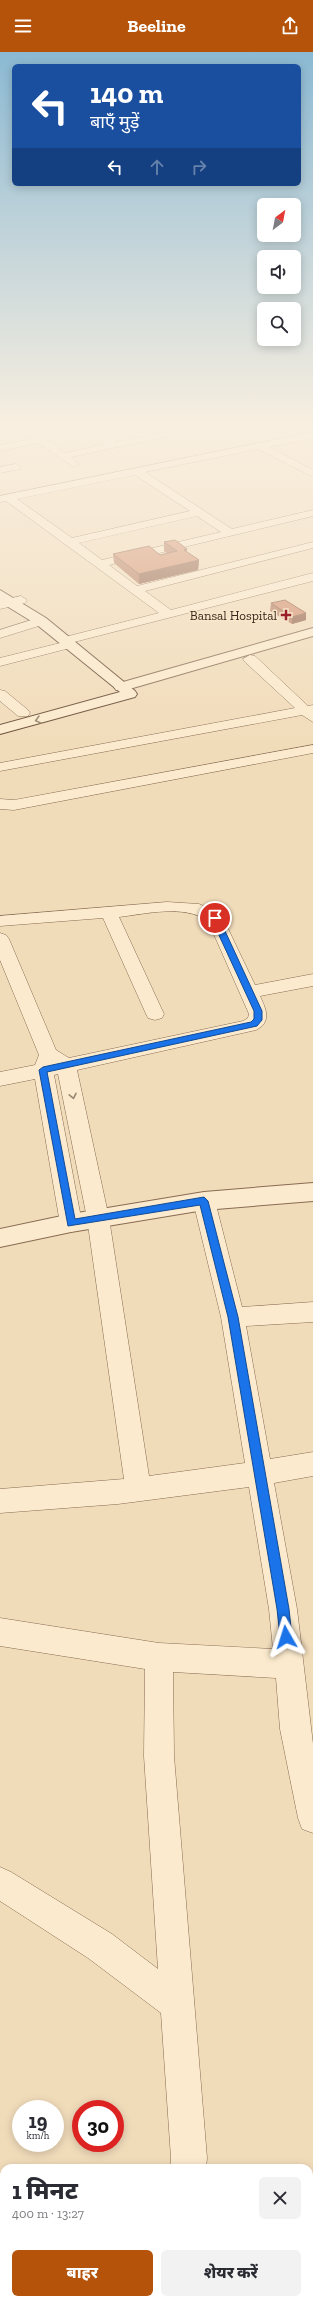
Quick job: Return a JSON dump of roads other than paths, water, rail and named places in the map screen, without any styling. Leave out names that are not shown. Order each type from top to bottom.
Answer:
[{"type":"street","points":[[60,535],[168,614]]},
{"type":"street","points":[[70,542],[100,535]]},
{"type":"street","points":[[100,564],[222,535]]},
{"type":"street","points":[[136,590],[313,545]]},
{"type":"street","points":[[0,662],[168,614],[313,577]]},
{"type":"street","points":[[0,580],[10,602],[41,621],[125,690]]},
{"type":"street","points":[[0,634],[41,621]]},
{"type":"street","points":[[0,730],[313,632]]},
{"type":"street","points":[[0,718],[125,690],[250,659],[313,641]]},
{"type":"street","points":[[250,659],[310,713]]},
{"type":"street","points":[[0,694],[23,713]]},
{"type":"street","points":[[0,767],[310,713]]},
{"type":"street","points":[[0,804],[14,805],[313,749]]},
{"type":"street","points":[[0,921],[167,907],[188,908],[209,913],[215,918],[259,1016],[258,1020],[250,1026],[66,1065],[45,1062],[0,1079]]},
{"type":"street","points":[[109,913],[155,1014]]},
{"type":"street","points":[[0,939],[45,1062],[71,1223]]},
{"type":"street","points":[[249,992],[313,980]]},
{"type":"street","points":[[66,1065],[98,1218],[138,1488]]},
{"type":"street","points":[[0,1238],[98,1218],[204,1201],[313,1192]]},
{"type":"street","points":[[204,1201],[233,1317],[283,1609],[295,1729],[313,1818]]},
{"type":"street","points":[[233,1317],[313,1312]]},
{"type":"street","points":[[0,1500],[66,1497],[260,1474],[313,1464]]},
{"type":"street","points":[[0,1632],[158,1657],[289,1664]]},
{"type":"street","points":[[158,1657],[159,1756],[188,2164]]},
{"type":"street","points":[[0,1883],[100,1946],[178,2005]]},
{"type":"place","name":"Bansal Hospital","points":[[286,615]]}]
